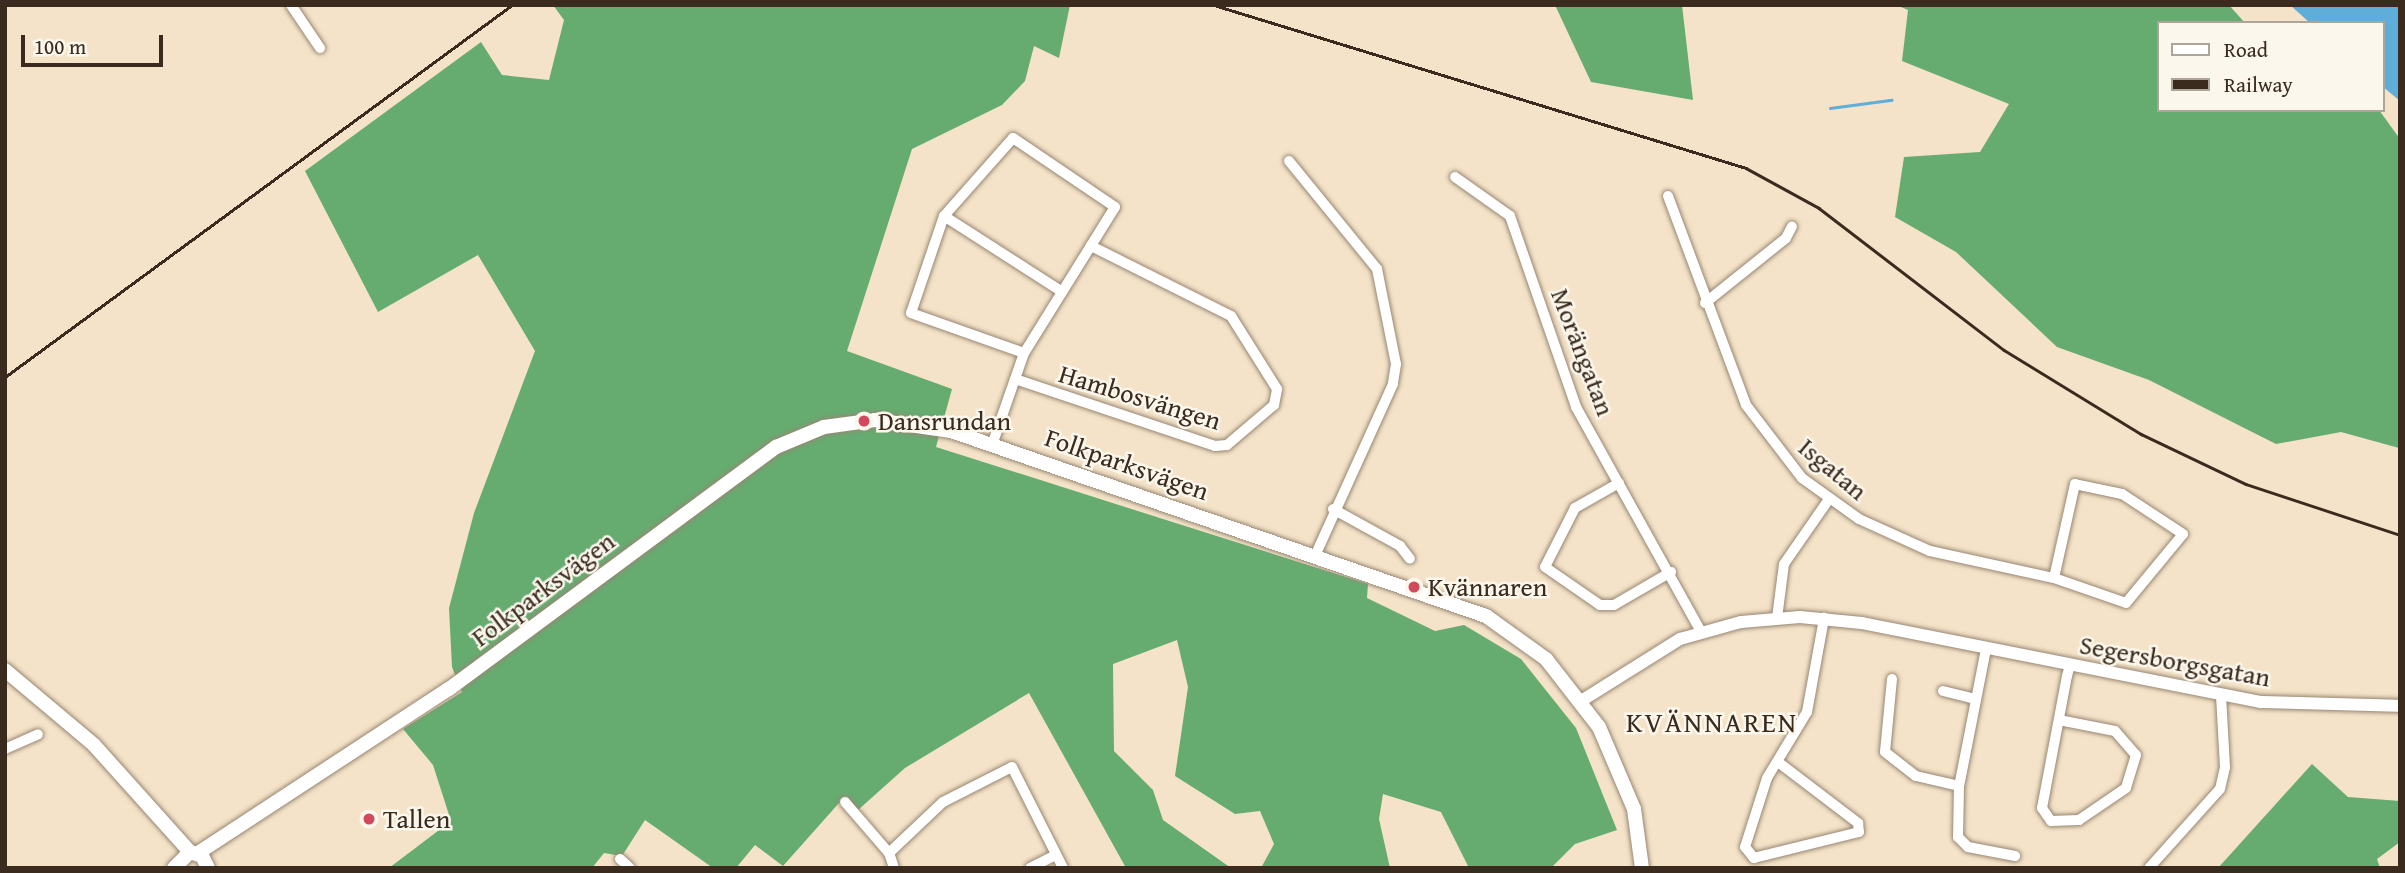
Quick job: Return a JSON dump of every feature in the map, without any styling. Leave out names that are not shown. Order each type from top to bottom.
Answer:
[{"type":"main road","name":"Folkparksvägen","points":[[185,858],[225,839],[449,690],[776,447],[824,427],[875,420],[933,426],[1317,554],[1486,616],[1546,659],[1581,701],[1623,779],[1643,868]]},
{"type":"main road","points":[[5,670],[94,745],[158,818],[185,858],[209,868]]},
{"type":"main road","name":"Folkparksvägen","points":[[209,868],[225,839]]},
{"type":"street","points":[[290,5],[320,48]]},
{"type":"street","points":[[992,445],[1024,352],[1115,207],[1013,138],[944,216],[911,313],[1024,352]]},
{"type":"street","points":[[1289,161],[1377,269],[1396,364],[1393,384],[1333,509],[1317,554]]},
{"type":"street","name":"Morängatan","points":[[1455,177],[1510,216],[1576,407],[1671,572],[1701,632]]},
{"type":"street","name":"Isgatan","points":[[1668,196],[1732,378],[1762,431],[1829,499],[1901,540],[2054,578],[2126,603],[2183,534],[2122,494],[2075,484],[2054,578]]},
{"type":"street","points":[[944,216],[1061,291]]},
{"type":"street","points":[[1705,303],[1786,237],[1792,226]]},
{"type":"street","name":"Hambosvängen","points":[[1015,379],[1215,446],[1227,445],[1275,405],[1277,389],[1231,316],[1091,246]]},
{"type":"street","points":[[1619,483],[1575,508],[1545,567],[1600,605],[1614,605],[1671,572]]},
{"type":"street","points":[[1777,618],[1784,564],[1829,499]]},
{"type":"street","points":[[1333,509],[1400,546],[1410,559]]},
{"type":"street","name":"Segersborgsgatan","points":[[1581,701],[1640,659],[1701,632],[1777,618],[1824,618],[2221,696],[2400,706]]},
{"type":"street","points":[[1778,762],[1858,823],[1859,832],[1764,856],[1747,854],[1751,818],[1778,762],[1808,712],[1824,618]]},
{"type":"street","points":[[1986,649],[1959,786],[1956,818],[1962,844],[2015,856]]},
{"type":"street","points":[[2059,720],[2115,731],[2136,755],[2126,788],[2079,820],[2051,821],[2042,808],[2059,720],[2070,665]]},
{"type":"street","points":[[1892,679],[1885,752],[1916,776],[1959,786]]},
{"type":"street","points":[[1943,691],[1976,699]]},
{"type":"street","points":[[2148,868],[2220,789],[2225,767],[2221,696]]},
{"type":"street","points":[[5,749],[38,734]]},
{"type":"street","points":[[889,853],[943,802],[1012,767],[1062,868]]},
{"type":"street","points":[[845,802],[889,853],[894,868]]},
{"type":"street","points":[[1030,868],[1056,855]]},
{"type":"street","points":[[620,859],[630,868]]},
{"type":"green space","points":[[553,5],[1070,5],[1059,58],[1034,46],[1025,81],[1002,105],[912,149],[847,351],[952,389],[936,447],[1368,584],[1367,598],[1435,631],[1464,625],[1521,659],[1576,728],[1617,830],[1575,844],[1551,868],[1469,868],[1441,812],[1383,794],[1379,819],[1390,868],[1261,868],[1274,844],[1260,811],[1235,814],[1175,776],[1188,687],[1177,640],[1113,664],[1114,751],[1153,790],[1163,820],[1231,868],[1126,868],[1029,693],[905,768],[858,810],[839,803],[783,866],[755,845],[736,868],[713,868],[645,820],[622,856],[604,853],[592,868],[389,868],[451,821],[433,765],[403,729],[462,692],[452,667],[449,608],[474,513],[535,351],[478,255],[378,312],[305,171],[481,42],[502,75],[549,80],[564,20]]},
{"type":"green space","points":[[1555,5],[1682,5],[1693,100],[1591,82]]},
{"type":"green space","points":[[1896,5],[2229,5],[2243,21],[2156,21],[2156,112],[2380,112],[2400,139],[2400,453],[2399,448],[2341,432],[2276,444],[2149,380],[2057,347],[1956,252],[1895,217],[1904,157],[1980,152],[2009,104],[1902,61],[1908,10]]},
{"type":"green space","points":[[2312,764],[2348,797],[2400,801],[2400,842],[2377,859],[2380,868],[2218,868]]},
{"type":"water","points":[[2290,5],[2400,5],[2400,101],[2384,88],[2384,21],[2308,21]]},
{"type":"waterway","points":[[1830,108],[1891,100]]},
{"type":"railway","points":[[5,377],[512,5]]},
{"type":"railway","points":[[1214,5],[1746,168],[1819,208],[2004,350],[2141,434],[2246,484],[2400,535]]},
{"type":"place","name":"Dansrundan","points":[[864,421]]},
{"type":"place","name":"Kvännaren","points":[[1414,587]]},
{"type":"place","name":"Tallen","points":[[369,819]]},
{"type":"district","name":"KVÄNNAREN","points":[[1712,722]]}]
